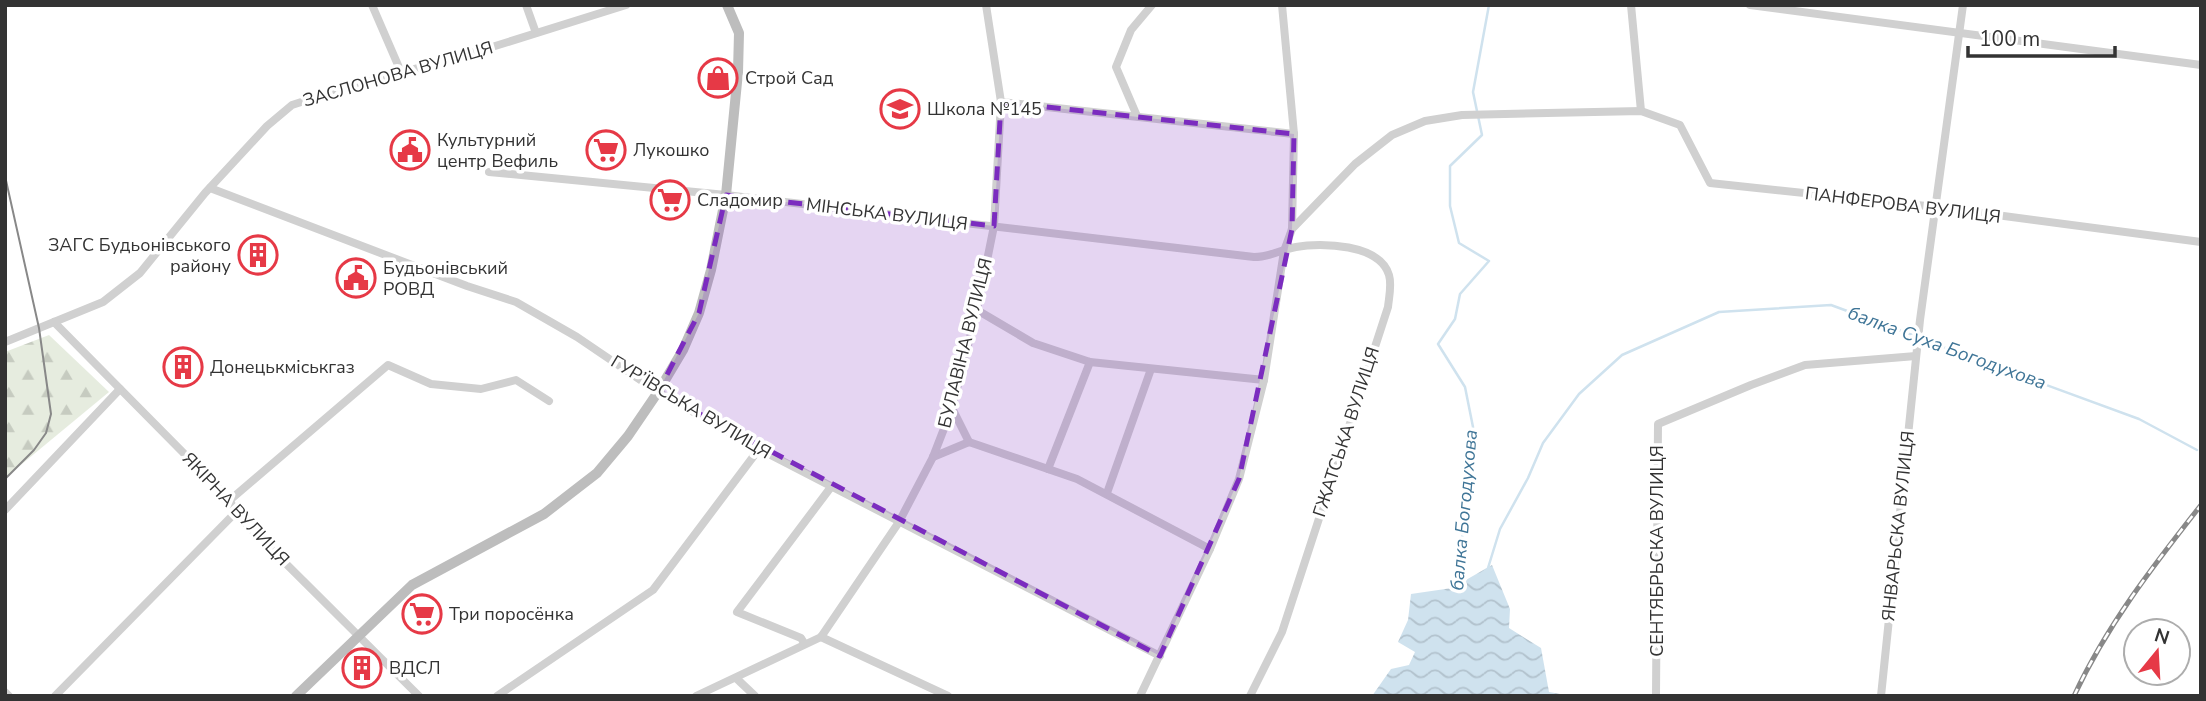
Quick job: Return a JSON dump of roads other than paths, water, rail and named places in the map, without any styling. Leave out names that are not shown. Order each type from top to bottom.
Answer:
[{"type":"main road","points":[[296,696],[412,585],[544,514],[597,473],[628,436],[658,392],[683,351],[699,313],[711,270],[726,195],[738,72],[739,33],[727,5]]},
{"type":"street","points":[[372,5],[401,72]]},
{"type":"street","points":[[526,5],[536,33]]},
{"type":"street","name":"ЗАСЛОНОВА ВУЛИЦЯ","points":[[5,342],[103,302],[140,272],[210,188],[267,126],[292,105],[626,5]]},
{"type":"street","name":"БУЛАВІНА ВУЛИЦЯ","points":[[821,637],[899,522],[933,457],[952,408],[977,310],[994,226],[1001,102],[986,5]]},
{"type":"street","points":[[1137,116],[1116,67],[1131,30],[1152,5]]},
{"type":"street","points":[[1140,696],[1240,479],[1264,380],[1284,251],[1292,229],[1294,134],[1282,5]]},
{"type":"street","points":[[1292,229],[1356,164],[1392,135],[1425,121],[1462,115],[1641,111],[1631,5]]},
{"type":"street","points":[[1750,5],[2201,65]]},
{"type":"street","name":"ЯНВАРЬСКА ВУЛИЦЯ","points":[[1881,696],[1920,320],[1962,5]]},
{"type":"street","points":[[1001,102],[1294,134]]},
{"type":"street","name":"ПАНФЕРОВА ВУЛИЦЯ","points":[[1641,111],[1680,125],[1710,183],[1936,207],[2201,242]]},
{"type":"street","name":"МІНСЬКА ВУЛИЦЯ","points":[[489,172],[726,195],[1254,257],[1272,256],[1284,251]]},
{"type":"street","name":"ГУР’ЇВСЬКА ВУЛИЦЯ","points":[[210,188],[467,286],[516,302],[577,337],[658,392],[759,449],[1160,656]]},
{"type":"street","name":"ГЖАТСЬКА ВУЛИЦЯ","points":[[1250,696],[1282,632],[1388,307],[1390,284],[1388,272],[1380,261],[1354,247],[1296,247],[1284,251]]},
{"type":"street","points":[[977,310],[1033,343],[1090,362],[1264,380]]},
{"type":"street","name":"ЯКІРНА ВУЛИЦЯ","points":[[54,322],[230,500],[235,513],[419,696]]},
{"type":"street","name":"СЕНТЯБРЬСКА ВУЛИЦЯ","points":[[1656,696],[1658,424],[1805,365],[1916,356]]},
{"type":"street","points":[[1048,469],[1090,362]]},
{"type":"street","points":[[230,500],[388,365],[431,384],[481,389],[516,380],[549,401]]},
{"type":"street","points":[[1107,493],[1151,369]]},
{"type":"street","points":[[5,510],[120,389]]},
{"type":"street","points":[[952,408],[970,442]]},
{"type":"street","points":[[933,457],[970,442],[1077,479],[1210,548]]},
{"type":"street","points":[[497,696],[653,590],[759,449]]},
{"type":"street","points":[[804,643],[801,638],[737,612],[831,486]]},
{"type":"street","points":[[55,696],[235,513]]},
{"type":"street","points":[[696,696],[821,637],[948,696]]},
{"type":"street","points":[[736,678],[755,696]]},
{"type":"street","points":[[5,692],[9,696]]},
{"type":"water","points":[[1492,565],[1510,609],[1509,628],[1541,648],[1549,692],[1571,696],[1372,696],[1391,669],[1409,665],[1415,652],[1398,642],[1408,620],[1411,594],[1452,588]]},
{"type":"waterway","name":"балка Богодухова","points":[[1457,589],[1473,427],[1465,387],[1438,344],[1455,319],[1460,294],[1489,261],[1459,243],[1450,206],[1450,166],[1482,135],[1473,92],[1489,5]]},
{"type":"waterway","name":"балка Суха Богодухова","points":[[1488,568],[1500,529],[1528,478],[1543,443],[1579,394],[1622,355],[1719,312],[1831,305],[1915,336]]},
{"type":"waterway","name":"балка Суха Богодухова","points":[[1921,339],[2139,419],[2197,450]]},
{"type":"tram line","points":[[5,176],[39,328],[51,414],[46,433],[34,450],[5,479]]},
{"type":"railway","points":[[2074,696],[2116,620],[2201,505]]},
{"type":"place","name":"Строй Сад","points":[[718,78]]},
{"type":"place","name":"Школа №145","points":[[900,109]]},
{"type":"place","name":"Культурний центр Вефиль","points":[[410,150]]},
{"type":"place","name":"Лукошко","points":[[606,150]]},
{"type":"place","name":"Сладомир","points":[[670,200]]},
{"type":"place","name":"ЗАГС Будьонівського району","points":[[258,255]]},
{"type":"place","name":"Будьонівський РОВД","points":[[356,278]]},
{"type":"place","name":"Донецькміськгаз","points":[[183,367]]},
{"type":"place","name":"Три поросёнка","points":[[422,614]]},
{"type":"place","name":"ВДСЛ","points":[[362,668]]}]
